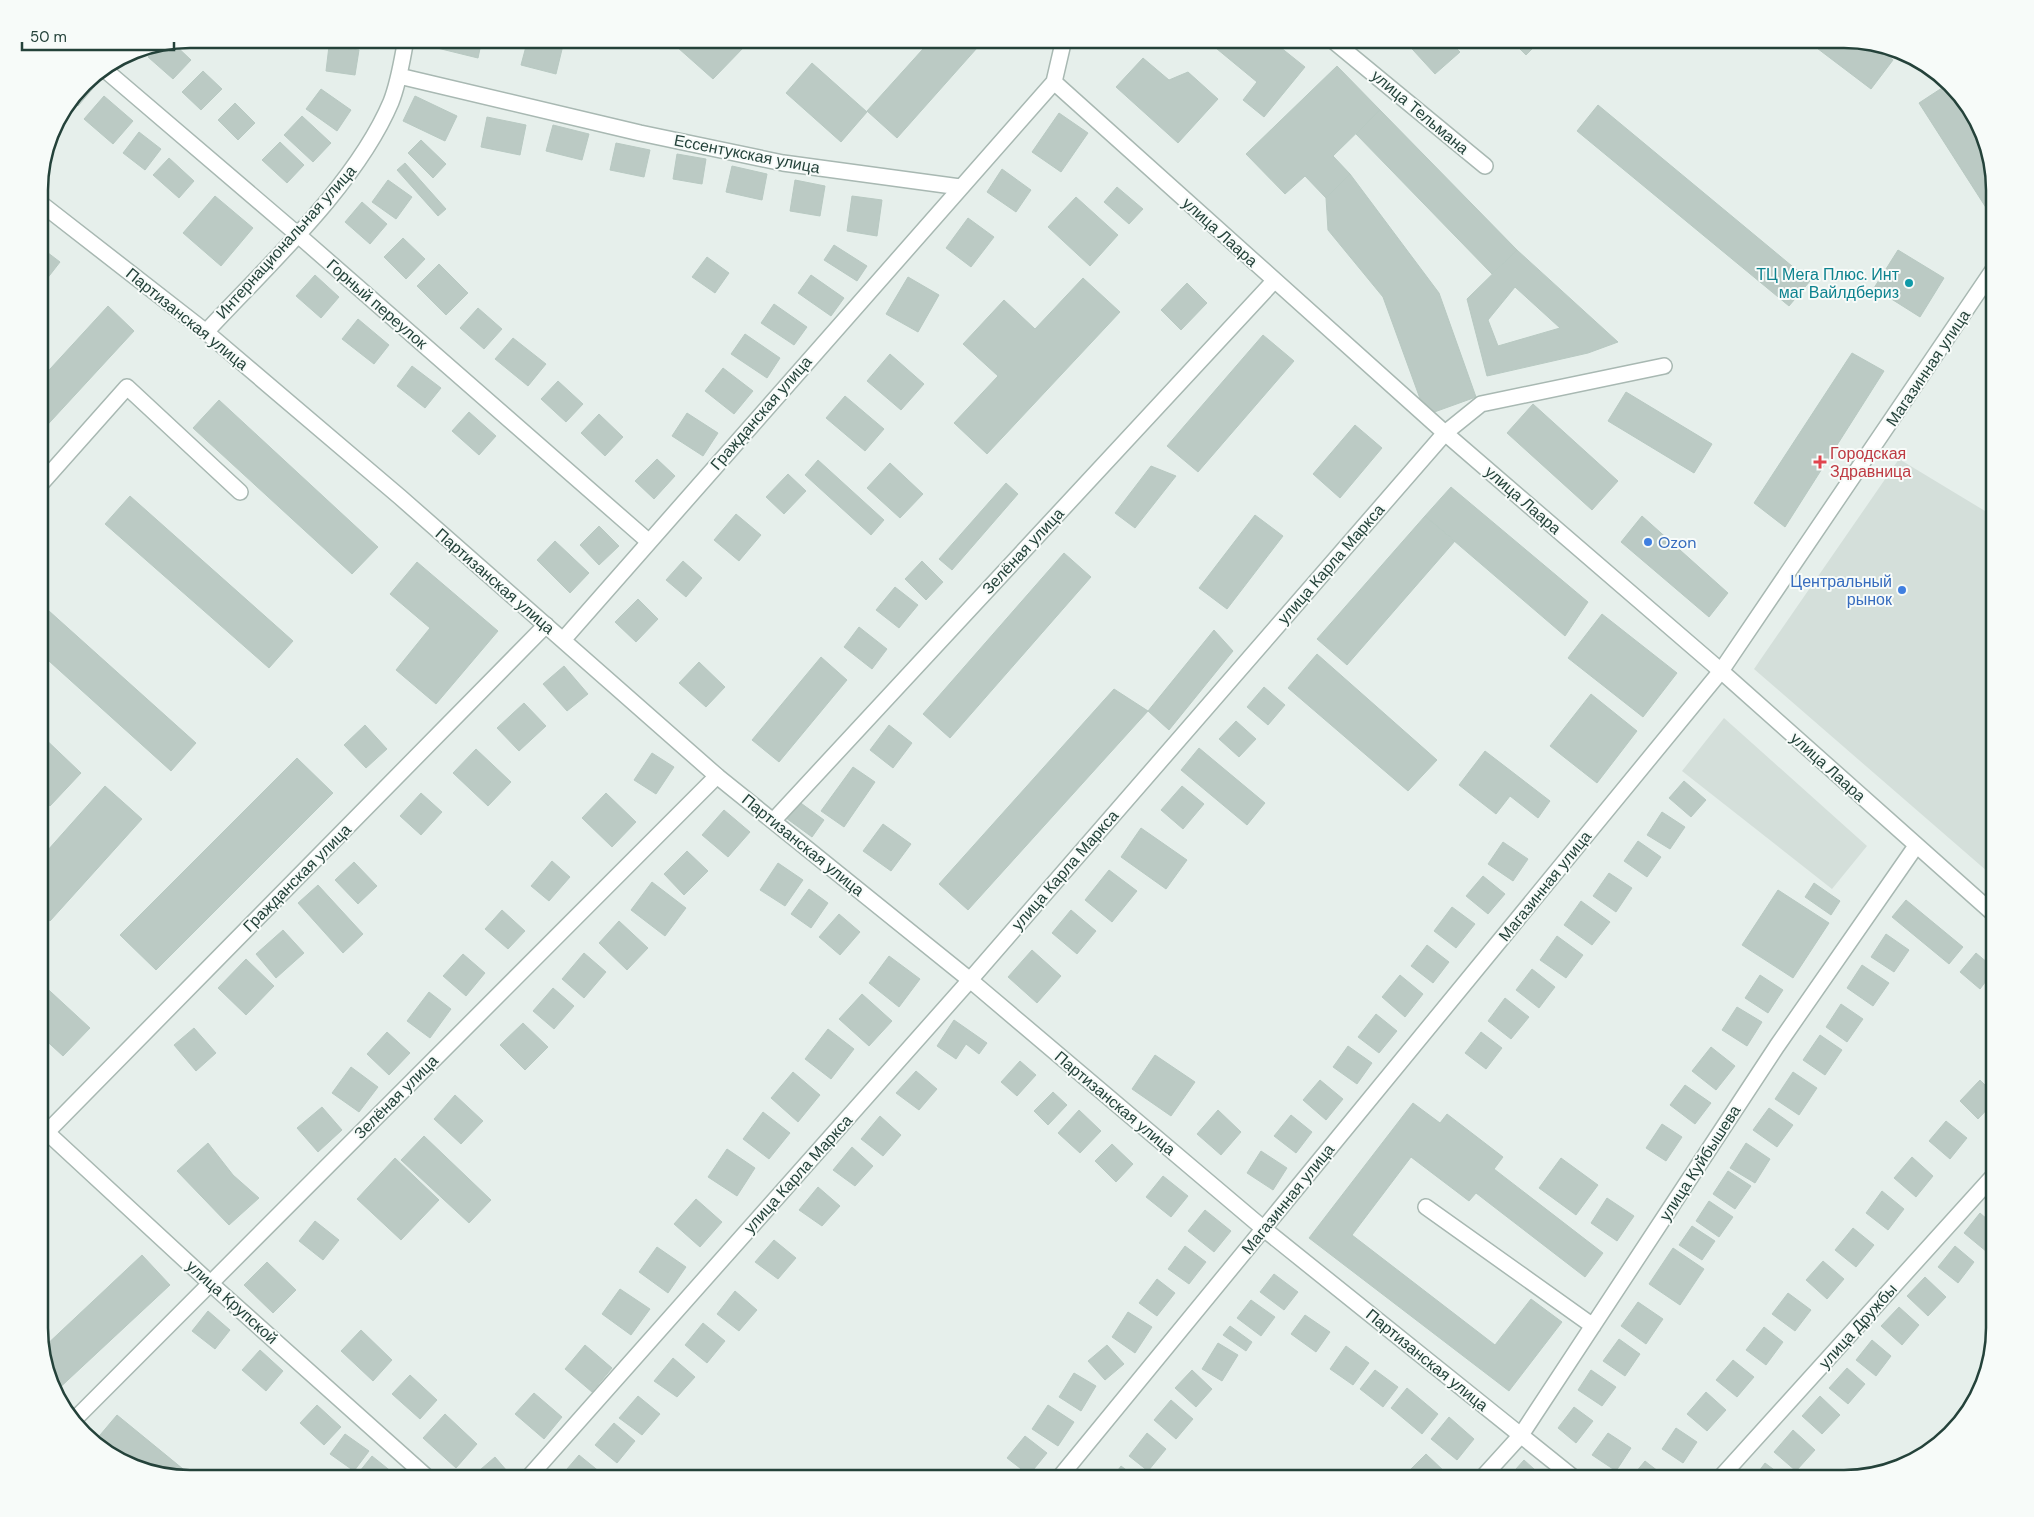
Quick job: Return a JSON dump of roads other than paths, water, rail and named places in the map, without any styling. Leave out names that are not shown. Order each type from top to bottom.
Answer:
[{"type":"street","name":"Интернациональная улица","points":[[206,332],[297,234],[352,171],[390,102],[399,76],[404,48]]},
{"type":"street","points":[[960,187],[1054,82],[1062,48]]},
{"type":"street","name":"улица Тельмана","points":[[1345,48],[1485,166]]},
{"type":"street","name":"Горный переулок","points":[[109,73],[297,234],[648,541]]},
{"type":"street","name":"Ессентукская улица","points":[[399,76],[640,133],[783,163],[960,187]]},
{"type":"street","name":"улица Лаара","points":[[1054,82],[1445,433],[1721,671],[1986,908]]},
{"type":"street","name":"Гражданская улица","points":[[563,640],[960,187]]},
{"type":"street","name":"Партизанская улица","points":[[48,209],[206,332],[718,776],[970,980],[1264,1229],[1564,1470]]},
{"type":"street","name":"Магазинная улица","points":[[1066,1470],[1721,671],[1986,280]]},
{"type":"street","name":"Зелёная улица","points":[[773,821],[1274,281]]},
{"type":"street","name":"улица Карла Маркса","points":[[535,1470],[970,980],[1445,433],[1481,404],[1664,366]]},
{"type":"street","points":[[48,476],[127,387],[240,492]]},
{"type":"street","name":"Гражданская улица","points":[[48,1123],[546,625]]},
{"type":"street","name":"Зелёная улица","points":[[79,1415],[718,776]]},
{"type":"street","name":"улица Куйбышева","points":[[1489,1470],[1521,1435],[1777,1046],[1916,846]]},
{"type":"street","name":"улица Крупской","points":[[48,1133],[210,1283],[419,1470]]},
{"type":"street","name":"улица Дружбы","points":[[1727,1470],[1986,1184]]},
{"type":"street","points":[[1426,1207],[1593,1326]]},
{"type":"place","name":"ТЦ Мега Плюс. Инт маг Вайлдбериз","points":[[1909,283]]},
{"type":"place","name":"Городская Здравница","points":[[1820,462]]},
{"type":"place","name":"Ozon","points":[[1648,542]]},
{"type":"place","name":"Центральный рынок","points":[[1902,590]]}]
